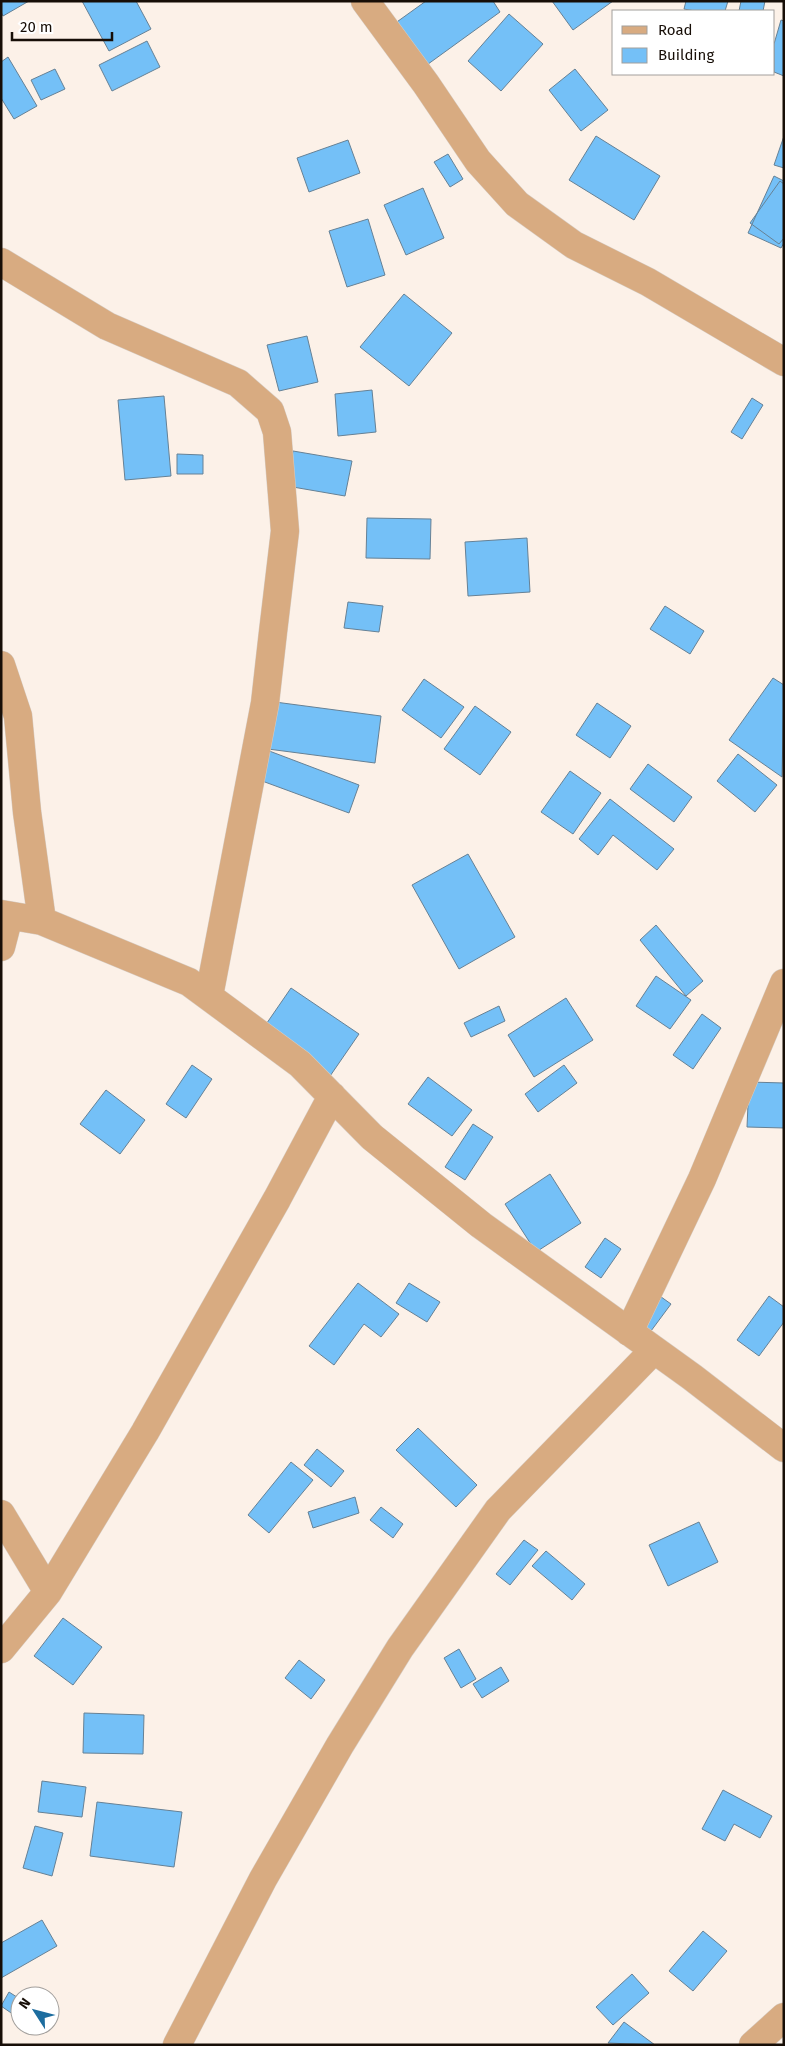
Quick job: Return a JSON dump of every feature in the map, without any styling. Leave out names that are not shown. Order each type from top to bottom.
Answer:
[{"type":"street","points":[[364,1],[426,84],[478,161],[517,204],[574,245],[648,282],[784,362]]},
{"type":"street","points":[[1,262],[107,326],[238,383],[270,412],[277,432],[285,532],[276,614],[264,703],[209,996]]},
{"type":"street","points":[[1,665],[18,716],[27,812],[42,921]]},
{"type":"street","points":[[1,947],[5,915],[42,921],[189,982],[300,1064],[372,1137],[481,1225],[654,1350],[784,1448]]},
{"type":"street","points":[[629,1332],[702,1179],[784,983]]},
{"type":"street","points":[[1,1649],[48,1592],[145,1432],[277,1199],[332,1096]]},
{"type":"street","points":[[177,2045],[263,1879],[340,1745],[400,1648],[498,1510],[654,1350]]},
{"type":"street","points":[[1,1514],[48,1592]]},
{"type":"street","points":[[753,2045],[784,2017]]},
{"type":"building","points":[[1,1],[29,1],[3,16]]},
{"type":"building","points":[[82,1],[136,1],[151,29],[109,51]]},
{"type":"building","points":[[426,1],[493,1],[500,12],[424,67],[394,24]]},
{"type":"building","points":[[552,1],[613,1],[573,30]]},
{"type":"building","points":[[686,1],[728,1],[725,10],[684,9]]},
{"type":"building","points":[[741,1],[765,1],[763,10],[739,10]]},
{"type":"building","points":[[509,14],[543,44],[501,91],[468,61]]},
{"type":"building","points":[[781,20],[784,21],[784,76],[775,72],[775,41]]},
{"type":"building","points":[[147,41],[160,67],[112,91],[99,65]]},
{"type":"building","points":[[8,57],[37,106],[14,119],[1,98],[1,62]]},
{"type":"building","points":[[55,69],[65,89],[41,100],[31,80]]},
{"type":"building","points":[[575,69],[608,110],[581,131],[549,90]]},
{"type":"building","points":[[596,136],[660,176],[634,220],[569,180]]},
{"type":"building","points":[[784,136],[784,168],[774,165]]},
{"type":"building","points":[[348,140],[360,173],[309,192],[297,158]]},
{"type":"building","points":[[448,154],[463,179],[450,187],[434,162]]},
{"type":"building","points":[[774,176],[784,181],[784,243],[781,248],[748,233]]},
{"type":"building","points":[[780,181],[784,184],[784,238],[779,244],[750,223]]},
{"type":"building","points":[[423,188],[444,238],[406,255],[384,205]]},
{"type":"building","points":[[368,219],[385,275],[347,287],[329,231]]},
{"type":"building","points":[[404,294],[452,333],[409,386],[360,347]]},
{"type":"building","points":[[307,336],[318,382],[279,391],[267,345]]},
{"type":"building","points":[[372,390],[376,432],[338,436],[335,394]]},
{"type":"building","points":[[164,396],[171,476],[125,480],[118,400]]},
{"type":"building","points":[[752,398],[763,405],[742,439],[731,432]]},
{"type":"building","points":[[293,451],[352,461],[345,496],[287,486]]},
{"type":"building","points":[[177,454],[203,455],[203,474],[177,474]]},
{"type":"building","points":[[367,518],[431,519],[430,559],[366,558]]},
{"type":"building","points":[[527,538],[530,592],[468,596],[465,542]]},
{"type":"building","points":[[348,602],[383,606],[379,632],[344,628]]},
{"type":"building","points":[[665,606],[704,631],[690,654],[650,629]]},
{"type":"building","points":[[773,678],[784,685],[782,777],[729,740]]},
{"type":"building","points":[[424,679],[464,707],[441,738],[402,710]]},
{"type":"building","points":[[275,702],[381,716],[375,763],[268,749]]},
{"type":"building","points":[[597,703],[631,726],[610,758],[576,735]]},
{"type":"building","points":[[475,706],[511,732],[480,775],[444,749]]},
{"type":"building","points":[[264,749],[359,785],[349,813],[254,778]]},
{"type":"building","points":[[738,754],[777,785],[755,812],[717,781]]},
{"type":"building","points":[[648,764],[692,797],[674,822],[630,789]]},
{"type":"building","points":[[570,771],[601,793],[573,834],[541,812]]},
{"type":"building","points":[[610,799],[674,849],[657,870],[613,835],[598,855],[579,839]]},
{"type":"building","points":[[468,854],[515,937],[459,969],[412,885]]},
{"type":"building","points":[[656,925],[703,981],[686,996],[640,940]]},
{"type":"building","points":[[656,976],[691,1000],[670,1029],[636,1006]]},
{"type":"building","points":[[291,988],[359,1034],[328,1079],[260,1033]]},
{"type":"building","points":[[566,998],[593,1040],[534,1077],[508,1035]]},
{"type":"building","points":[[499,1006],[505,1021],[471,1037],[464,1023]]},
{"type":"building","points":[[702,1014],[721,1028],[693,1069],[673,1055]]},
{"type":"building","points":[[192,1065],[212,1079],[186,1118],[166,1104]]},
{"type":"building","points":[[564,1065],[577,1083],[538,1112],[525,1094]]},
{"type":"building","points":[[428,1077],[472,1110],[452,1136],[408,1104]]},
{"type":"building","points":[[749,1082],[784,1083],[784,1128],[747,1127]]},
{"type":"building","points":[[106,1090],[145,1120],[120,1154],[80,1124]]},
{"type":"building","points":[[473,1124],[493,1137],[465,1180],[445,1167]]},
{"type":"building","points":[[550,1174],[581,1223],[536,1252],[505,1204]]},
{"type":"building","points":[[605,1238],[621,1249],[601,1278],[585,1267]]},
{"type":"building","points":[[358,1283],[399,1314],[381,1337],[364,1324],[334,1365],[309,1346]]},
{"type":"building","points":[[409,1283],[440,1302],[427,1322],[396,1303]]},
{"type":"building","points":[[657,1294],[671,1304],[648,1335],[634,1324]]},
{"type":"building","points":[[769,1296],[784,1307],[784,1322],[759,1356],[737,1340]]},
{"type":"building","points":[[418,1428],[477,1485],[456,1507],[396,1450]]},
{"type":"building","points":[[317,1449],[344,1471],[331,1487],[304,1465]]},
{"type":"building","points":[[291,1462],[313,1480],[269,1533],[248,1515]]},
{"type":"building","points":[[355,1497],[359,1513],[313,1528],[308,1512]]},
{"type":"building","points":[[381,1507],[403,1524],[393,1538],[370,1520]]},
{"type":"building","points":[[699,1522],[718,1562],[668,1586],[649,1545]]},
{"type":"building","points":[[524,1540],[538,1550],[510,1585],[496,1574]]},
{"type":"building","points":[[546,1551],[585,1584],[572,1600],[532,1566]]},
{"type":"building","points":[[63,1618],[102,1647],[73,1685],[34,1656]]},
{"type":"building","points":[[459,1649],[476,1679],[461,1688],[444,1658]]},
{"type":"building","points":[[299,1660],[325,1680],[311,1699],[285,1678]]},
{"type":"building","points":[[501,1667],[509,1681],[482,1698],[473,1684]]},
{"type":"building","points":[[84,1713],[144,1715],[143,1754],[83,1753]]},
{"type":"building","points":[[42,1781],[86,1787],[82,1817],[38,1812]]},
{"type":"building","points":[[723,1790],[772,1816],[760,1838],[734,1824],[725,1841],[702,1829]]},
{"type":"building","points":[[97,1802],[182,1812],[174,1867],[90,1856]]},
{"type":"building","points":[[35,1826],[63,1833],[52,1876],[23,1868]]},
{"type":"building","points":[[42,1920],[57,1946],[1,1978],[1,1943]]},
{"type":"building","points":[[703,1931],[727,1951],[693,1991],[669,1971]]},
{"type":"building","points":[[632,1974],[649,1993],[613,2025],[596,2007]]},
{"type":"building","points":[[9,1992],[10,2012],[1,2006]]},
{"type":"building","points":[[624,2022],[655,2045],[608,2043]]}]
